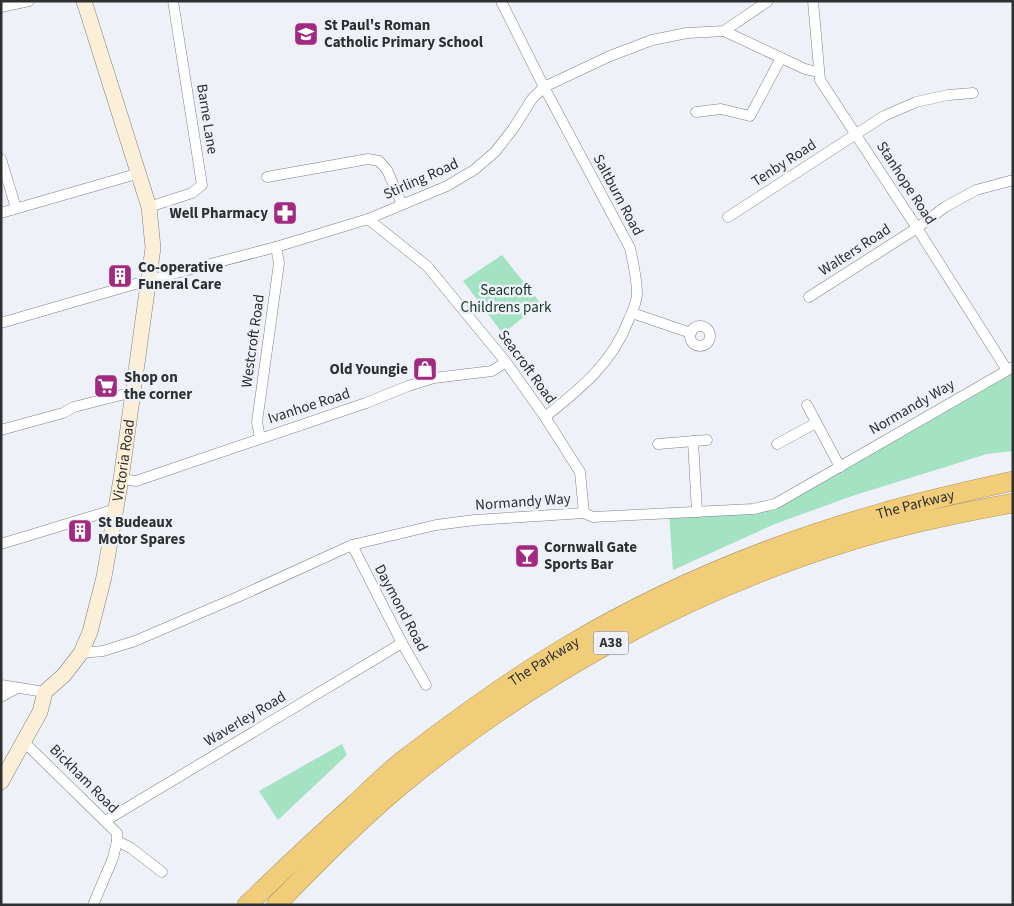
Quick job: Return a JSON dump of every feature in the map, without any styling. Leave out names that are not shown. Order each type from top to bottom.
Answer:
[{"type":"highway","name":"The Parkway","points":[[247,905],[399,764],[503,688],[565,647],[608,623],[702,577],[835,527],[897,508],[1013,481]]},
{"type":"highway","name":"The Parkway","points":[[276,905],[330,849],[385,800],[454,744],[569,666],[619,638],[674,610],[732,584],[796,559],[860,538],[970,511],[1013,503]]},
{"type":"street","points":[[1,7],[29,1]]},
{"type":"street","name":"Victoria Road","points":[[1,782],[40,712],[46,692],[64,676],[81,653],[90,632],[104,577],[116,508],[153,248],[149,207],[140,174],[84,1]]},
{"type":"street","name":"Barne Lane","points":[[149,207],[192,193],[202,185],[173,1]]},
{"type":"street","name":"Saltburn Road","points":[[501,1],[544,87],[630,248],[636,275],[637,296],[624,335],[589,381],[545,418]]},
{"type":"street","points":[[724,31],[768,1]]},
{"type":"street","name":"Stanhope Road","points":[[813,1],[820,80],[1010,368]]},
{"type":"street","name":"Stirling Road","points":[[1,323],[149,280],[276,247],[368,218],[447,186],[474,170],[495,152],[513,129],[532,99],[544,87],[610,56],[652,40],[687,33],[724,31],[804,70],[818,72]]},
{"type":"street","points":[[696,112],[721,109],[750,116],[781,58]]},
{"type":"street","name":"Tenby Road","points":[[728,217],[884,116],[916,102],[948,95],[973,93]]},
{"type":"street","points":[[1,159],[16,208]]},
{"type":"street","points":[[273,179],[368,159],[379,161],[387,170],[402,204]]},
{"type":"street","points":[[1,213],[140,174]]},
{"type":"street","name":"Walters Road","points":[[809,297],[917,228],[945,207],[976,190],[1013,180]]},
{"type":"street","name":"Seacroft Road","points":[[368,218],[427,266],[506,362],[580,472],[584,513]]},
{"type":"street","name":"Westcroft Road","points":[[260,438],[257,422],[279,263],[276,247]]},
{"type":"street","points":[[632,314],[691,333]]},
{"type":"street","name":"Ivanhoe Road","points":[[120,479],[136,481],[434,378],[492,371],[506,362]]},
{"type":"street","name":"Normandy Way","points":[[81,653],[104,651],[134,641],[240,596],[352,545],[436,525],[475,520],[584,513],[593,518],[753,509],[775,504],[1010,368]]},
{"type":"street","points":[[1,430],[63,413],[74,407],[133,392]]},
{"type":"street","points":[[807,405],[840,466]]},
{"type":"street","points":[[777,444],[816,423]]},
{"type":"street","points":[[658,444],[706,440]]},
{"type":"street","points":[[693,441],[698,512]]},
{"type":"street","points":[[1,544],[116,508]]},
{"type":"street","name":"Daymond Road","points":[[352,545],[402,643],[426,685]]},
{"type":"street","name":"Waverley Road","points":[[105,821],[402,643]]},
{"type":"street","points":[[1,685],[46,692]]},
{"type":"street","points":[[1,697],[16,688]]},
{"type":"street","name":"Bickham Road","points":[[24,742],[117,833],[117,841],[131,848],[162,872]]},
{"type":"street","points":[[93,905],[113,858],[117,841]]},
{"type":"green space","name":"Seacroft Childrens park","points":[[502,255],[542,305],[503,334],[463,281]]},
{"type":"green space","points":[[1013,367],[1013,451],[987,454],[852,496],[775,524],[673,570],[669,513],[775,504]]},
{"type":"green space","points":[[342,744],[347,755],[278,820],[259,791]]},
{"type":"place","name":"St Paul's Roman Catholic Primary School","points":[[306,34]]},
{"type":"place","name":"Well Pharmacy","points":[[285,213]]},
{"type":"place","name":"Co-operative Funeral Care","points":[[120,276]]},
{"type":"place","name":"Old Youngie","points":[[425,369]]},
{"type":"place","name":"Shop on the corner","points":[[106,386]]},
{"type":"place","name":"St Budeaux Motor Spares","points":[[80,531]]},
{"type":"place","name":"Cornwall Gate Sports Bar","points":[[527,556]]}]
